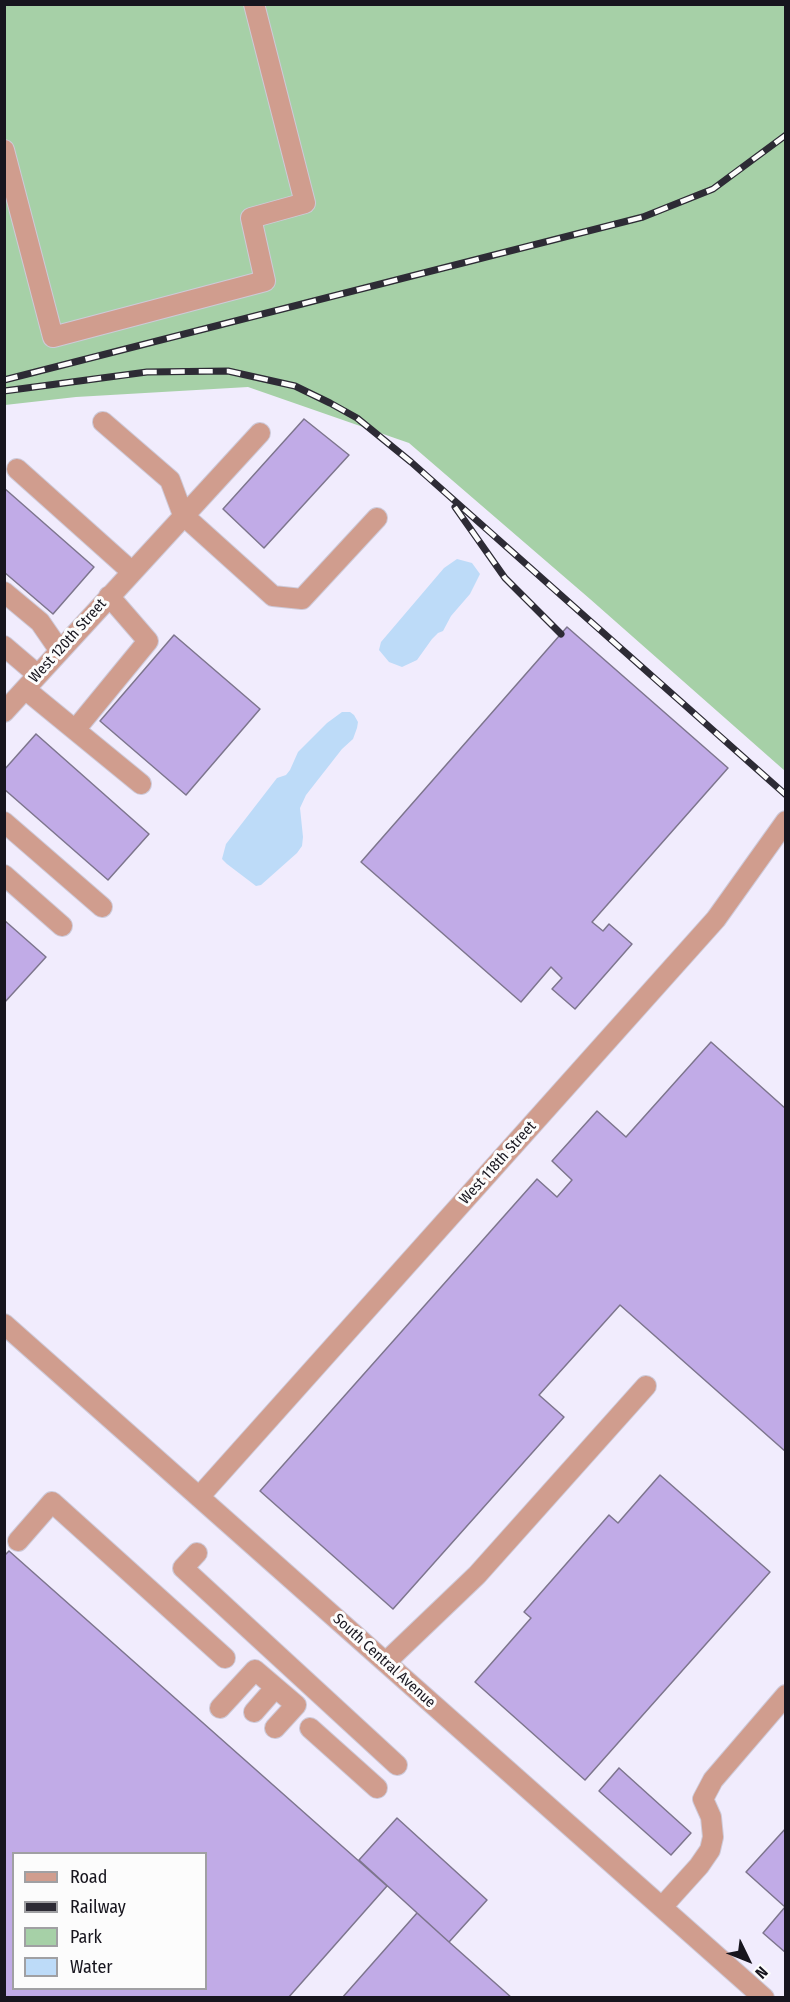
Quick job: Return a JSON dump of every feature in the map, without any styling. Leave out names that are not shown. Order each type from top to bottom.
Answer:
[{"type":"street","points":[[4,150],[53,337],[265,281],[251,218],[305,203],[254,4]]},
{"type":"street","points":[[103,422],[170,480],[183,515],[273,596],[302,599],[377,518]]},
{"type":"street","name":"West 120th Street","points":[[4,712],[60,651],[113,600],[131,571],[260,433]]},
{"type":"street","points":[[17,469],[131,571]]},
{"type":"street","points":[[4,592],[40,622],[60,651]]},
{"type":"street","points":[[75,730],[147,641],[113,600]]},
{"type":"street","points":[[4,646],[31,682],[75,730],[141,784]]},
{"type":"street","name":"West 118th Street","points":[[199,1497],[716,919],[786,821]]},
{"type":"street","points":[[4,822],[102,907]]},
{"type":"street","points":[[4,875],[62,926]]},
{"type":"street","name":"South Central Avenue","points":[[4,1324],[764,1998]]},
{"type":"street","points":[[386,1662],[477,1575],[646,1386]]},
{"type":"street","points":[[18,1541],[52,1502],[225,1658]]},
{"type":"street","points":[[196,1553],[183,1568],[397,1765]]},
{"type":"street","points":[[254,1712],[283,1661]]},
{"type":"street","points":[[220,1708],[255,1670],[296,1705],[275,1728]]},
{"type":"street","points":[[662,1906],[699,1866],[710,1850],[711,1817],[703,1799],[713,1780],[786,1695]]},
{"type":"street","points":[[310,1728],[377,1788]]},
{"type":"green space","points":[[4,5],[785,5],[785,771],[409,443],[248,387],[76,397],[5,405]]},
{"type":"water","points":[[457,559],[472,563],[480,574],[470,594],[451,616],[443,631],[432,639],[417,660],[402,667],[389,662],[379,650],[381,642],[444,568]]},
{"type":"water","points":[[342,712],[350,712],[354,715],[358,722],[357,728],[353,739],[342,749],[306,795],[300,808],[302,846],[261,885],[256,886],[222,859],[226,844],[277,778],[286,775],[290,770],[298,752],[327,723]]},
{"type":"building","points":[[304,419],[349,455],[264,548],[223,509]]},
{"type":"building","points":[[4,488],[94,567],[53,614],[4,572]]},
{"type":"building","points":[[567,627],[728,768],[592,922],[603,931],[609,924],[632,944],[575,1009],[552,989],[562,978],[551,967],[521,1002],[361,862]]},
{"type":"building","points":[[174,635],[260,709],[186,795],[100,721]]},
{"type":"building","points":[[36,734],[149,834],[108,880],[4,789],[4,770]]},
{"type":"building","points":[[4,920],[46,957],[4,1003]]},
{"type":"building","points":[[711,1042],[786,1109],[786,1452],[620,1305],[539,1395],[564,1417],[393,1609],[260,1491],[537,1179],[557,1197],[572,1180],[552,1161],[597,1111],[626,1137]]},
{"type":"building","points":[[660,1475],[770,1572],[585,1780],[475,1682],[531,1618],[524,1612],[609,1515],[618,1523]]},
{"type":"building","points":[[9,1551],[387,1886],[288,1998],[4,1998],[4,1556]]},
{"type":"building","points":[[619,1768],[691,1833],[671,1855],[599,1791]]},
{"type":"building","points":[[397,1818],[487,1900],[449,1942],[359,1860]]},
{"type":"building","points":[[786,1828],[786,1953],[763,1933],[785,1907],[746,1872]]},
{"type":"building","points":[[417,1913],[449,1942],[512,1998],[342,1998]]},
{"type":"railway","points":[[4,380],[643,217],[713,189],[786,135]]},
{"type":"railway","points":[[4,391],[147,372],[228,371],[295,386],[330,403],[357,418],[411,462],[786,795]]},
{"type":"railway","points":[[455,507],[505,578],[561,634]]}]
